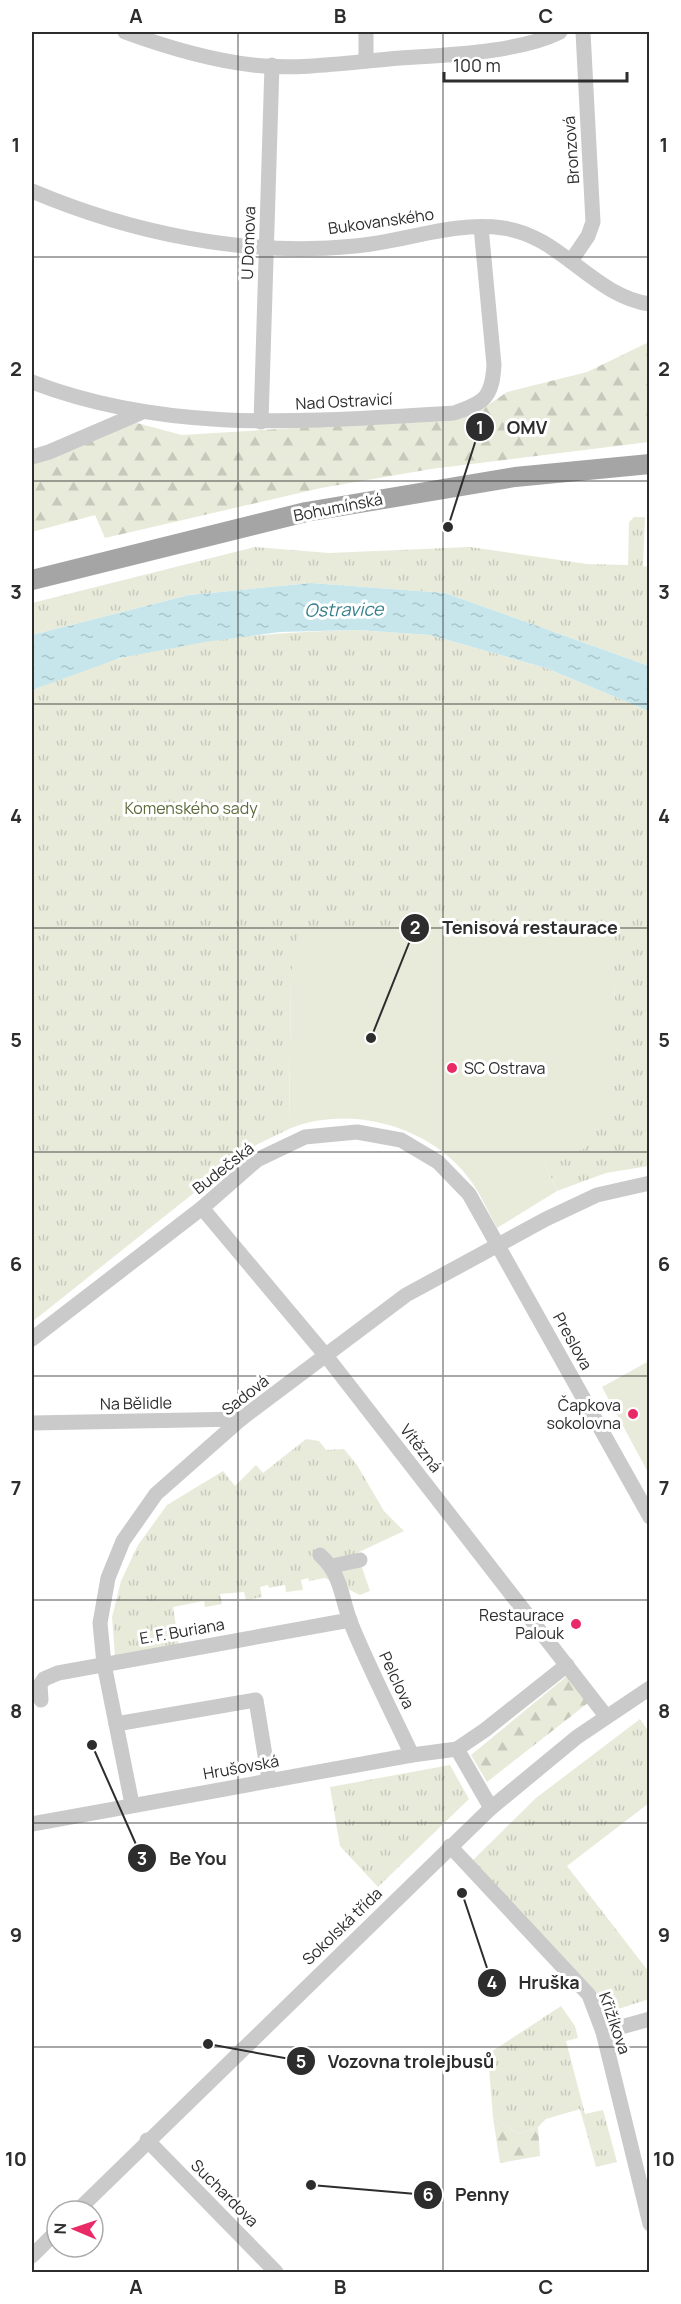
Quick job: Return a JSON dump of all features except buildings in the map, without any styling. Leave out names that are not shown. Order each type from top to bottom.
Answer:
[{"type":"main road","name":"Bohumínská","points":[[32,580],[306,512],[515,477],[650,464]]},
{"type":"street","points":[[125,32],[162,46],[254,65],[366,61],[466,52],[515,45],[560,32]]},
{"type":"street","points":[[366,32],[366,61]]},
{"type":"street","name":"Bronzová","points":[[571,261],[588,236],[593,222],[583,32]]},
{"type":"street","name":"U Domova","points":[[261,422],[273,65]]},
{"type":"street","name":"Bukovanského","points":[[32,191],[76,210],[132,226],[266,247],[355,246],[481,227],[519,232],[571,261],[616,295],[650,304]]},
{"type":"street","name":"Nad Ostravicí","points":[[32,382],[140,413],[261,422],[454,413],[475,406],[487,398],[493,381],[494,365],[481,227]]},
{"type":"street","points":[[32,457],[140,413]]},
{"type":"street","name":"Budečská","points":[[32,1339],[202,1208],[257,1160],[305,1137],[370,1133],[401,1140],[438,1162],[470,1194],[499,1246]]},
{"type":"street","name":"Sadová","points":[[132,1804],[104,1664],[100,1623],[108,1578],[123,1541],[156,1494],[241,1419],[327,1357],[406,1295],[546,1219],[597,1195],[650,1183]]},
{"type":"street","name":"Vítězná","points":[[202,1208],[327,1357],[606,1716]]},
{"type":"street","name":"Preslova","points":[[499,1246],[650,1517]]},
{"type":"street","name":"Na Bělidle","points":[[32,1423],[241,1419]]},
{"type":"street","points":[[320,1555],[332,1566],[350,1620]]},
{"type":"street","points":[[332,1566],[360,1560]]},
{"type":"street","name":"E. F. Buriana","points":[[41,1700],[40,1685],[44,1679],[58,1673],[350,1620]]},
{"type":"street","name":"Pelclova","points":[[350,1620],[412,1755]]},
{"type":"street","points":[[491,1808],[457,1749],[485,1730],[567,1665]]},
{"type":"street","name":"Sokolská třída","points":[[89,2199],[491,1808],[542,1764],[606,1716],[650,1688]]},
{"type":"street","points":[[116,1724],[255,1700],[269,1780]]},
{"type":"street","name":"Hrušovská","points":[[32,1824],[132,1804],[457,1749]]},
{"type":"street","name":"Křižíkova","points":[[450,1846],[589,1995],[603,2032],[650,2224]]},
{"type":"street","points":[[603,2032],[650,2019]]},
{"type":"street","name":"Suchardova","points":[[147,2140],[276,2272]]},
{"type":"street","points":[[32,2256],[45,2243]]},
{"type":"green space","points":[[649,342],[649,442],[431,469],[321,488],[105,538],[95,515],[32,532],[32,463],[133,422],[182,435],[457,418],[478,412],[507,392],[587,372]]},
{"type":"green space","points":[[634,517],[645,517],[643,566],[649,567],[649,666],[445,593],[311,583],[189,595],[32,635],[32,603],[255,547],[329,553],[470,547],[587,564],[628,565],[629,522]]},
{"type":"green space","name":"Komenského sady","points":[[357,630],[430,635],[546,668],[649,711],[649,1166],[606,1173],[557,1191],[545,1164],[615,1084],[615,1000],[610,935],[291,974],[289,1129],[256,1145],[224,1169],[32,1322],[32,690],[110,661],[180,645],[268,634]]},
{"type":"green space","name":"SC Ostrava","points":[[299,926],[611,935],[615,1000],[615,1084],[586,1148],[545,1164],[557,1191],[497,1228],[473,1184],[457,1164],[437,1148],[414,1135],[390,1125],[364,1120],[339,1119],[313,1122],[289,1129],[291,974]]},
{"type":"green space","name":"Čapkova sokolovna","points":[[649,1361],[649,1474],[602,1387]]},
{"type":"green space","points":[[306,1439],[319,1441],[326,1450],[344,1449],[357,1465],[384,1511],[404,1531],[357,1553],[370,1591],[360,1595],[325,1578],[309,1581],[308,1578],[301,1580],[303,1590],[286,1592],[285,1585],[269,1588],[268,1585],[260,1587],[262,1597],[246,1600],[244,1592],[220,1594],[222,1604],[205,1607],[204,1601],[173,1607],[179,1645],[115,1656],[112,1617],[121,1581],[138,1545],[167,1505],[223,1471],[235,1486],[256,1465],[263,1473]]},
{"type":"green space","points":[[567,1676],[588,1703],[487,1782],[471,1755]]},
{"type":"green space","points":[[640,1719],[649,1732],[649,1803],[567,1866],[649,1972],[649,1999],[603,2014],[596,1992],[472,1861],[536,1798]]},
{"type":"green space","points":[[450,1765],[469,1799],[378,1887],[340,1846],[330,1787]]},
{"type":"green space","points":[[561,2006],[575,2026],[578,2038],[566,2041],[585,2114],[603,2110],[617,2162],[596,2167],[580,2109],[546,2119],[538,2127],[519,2134],[493,2118],[488,2054]]},
{"type":"green space","points":[[493,2118],[519,2134],[538,2127],[540,2156],[500,2163]]},
{"type":"water","name":"Ostravice","points":[[311,583],[445,593],[649,666],[649,711],[546,668],[430,635],[357,630],[280,632],[205,642],[120,658],[32,690],[32,635],[189,595]]},
{"type":"place","name":"OMV","points":[[448,527]]},
{"type":"place","name":"Tenisová restaurace","points":[[371,1038]]},
{"type":"place","name":"SC Ostrava","points":[[452,1068]]},
{"type":"place","name":"Čapkova sokolovna","points":[[633,1414]]},
{"type":"place","name":"Restaurace Palouk","points":[[576,1624]]},
{"type":"place","name":"Be You","points":[[92,1745]]},
{"type":"place","name":"Hruška","points":[[462,1893]]},
{"type":"place","name":"Vozovna trolejbusů","points":[[208,2044]]},
{"type":"place","name":"Penny","points":[[311,2185]]}]
